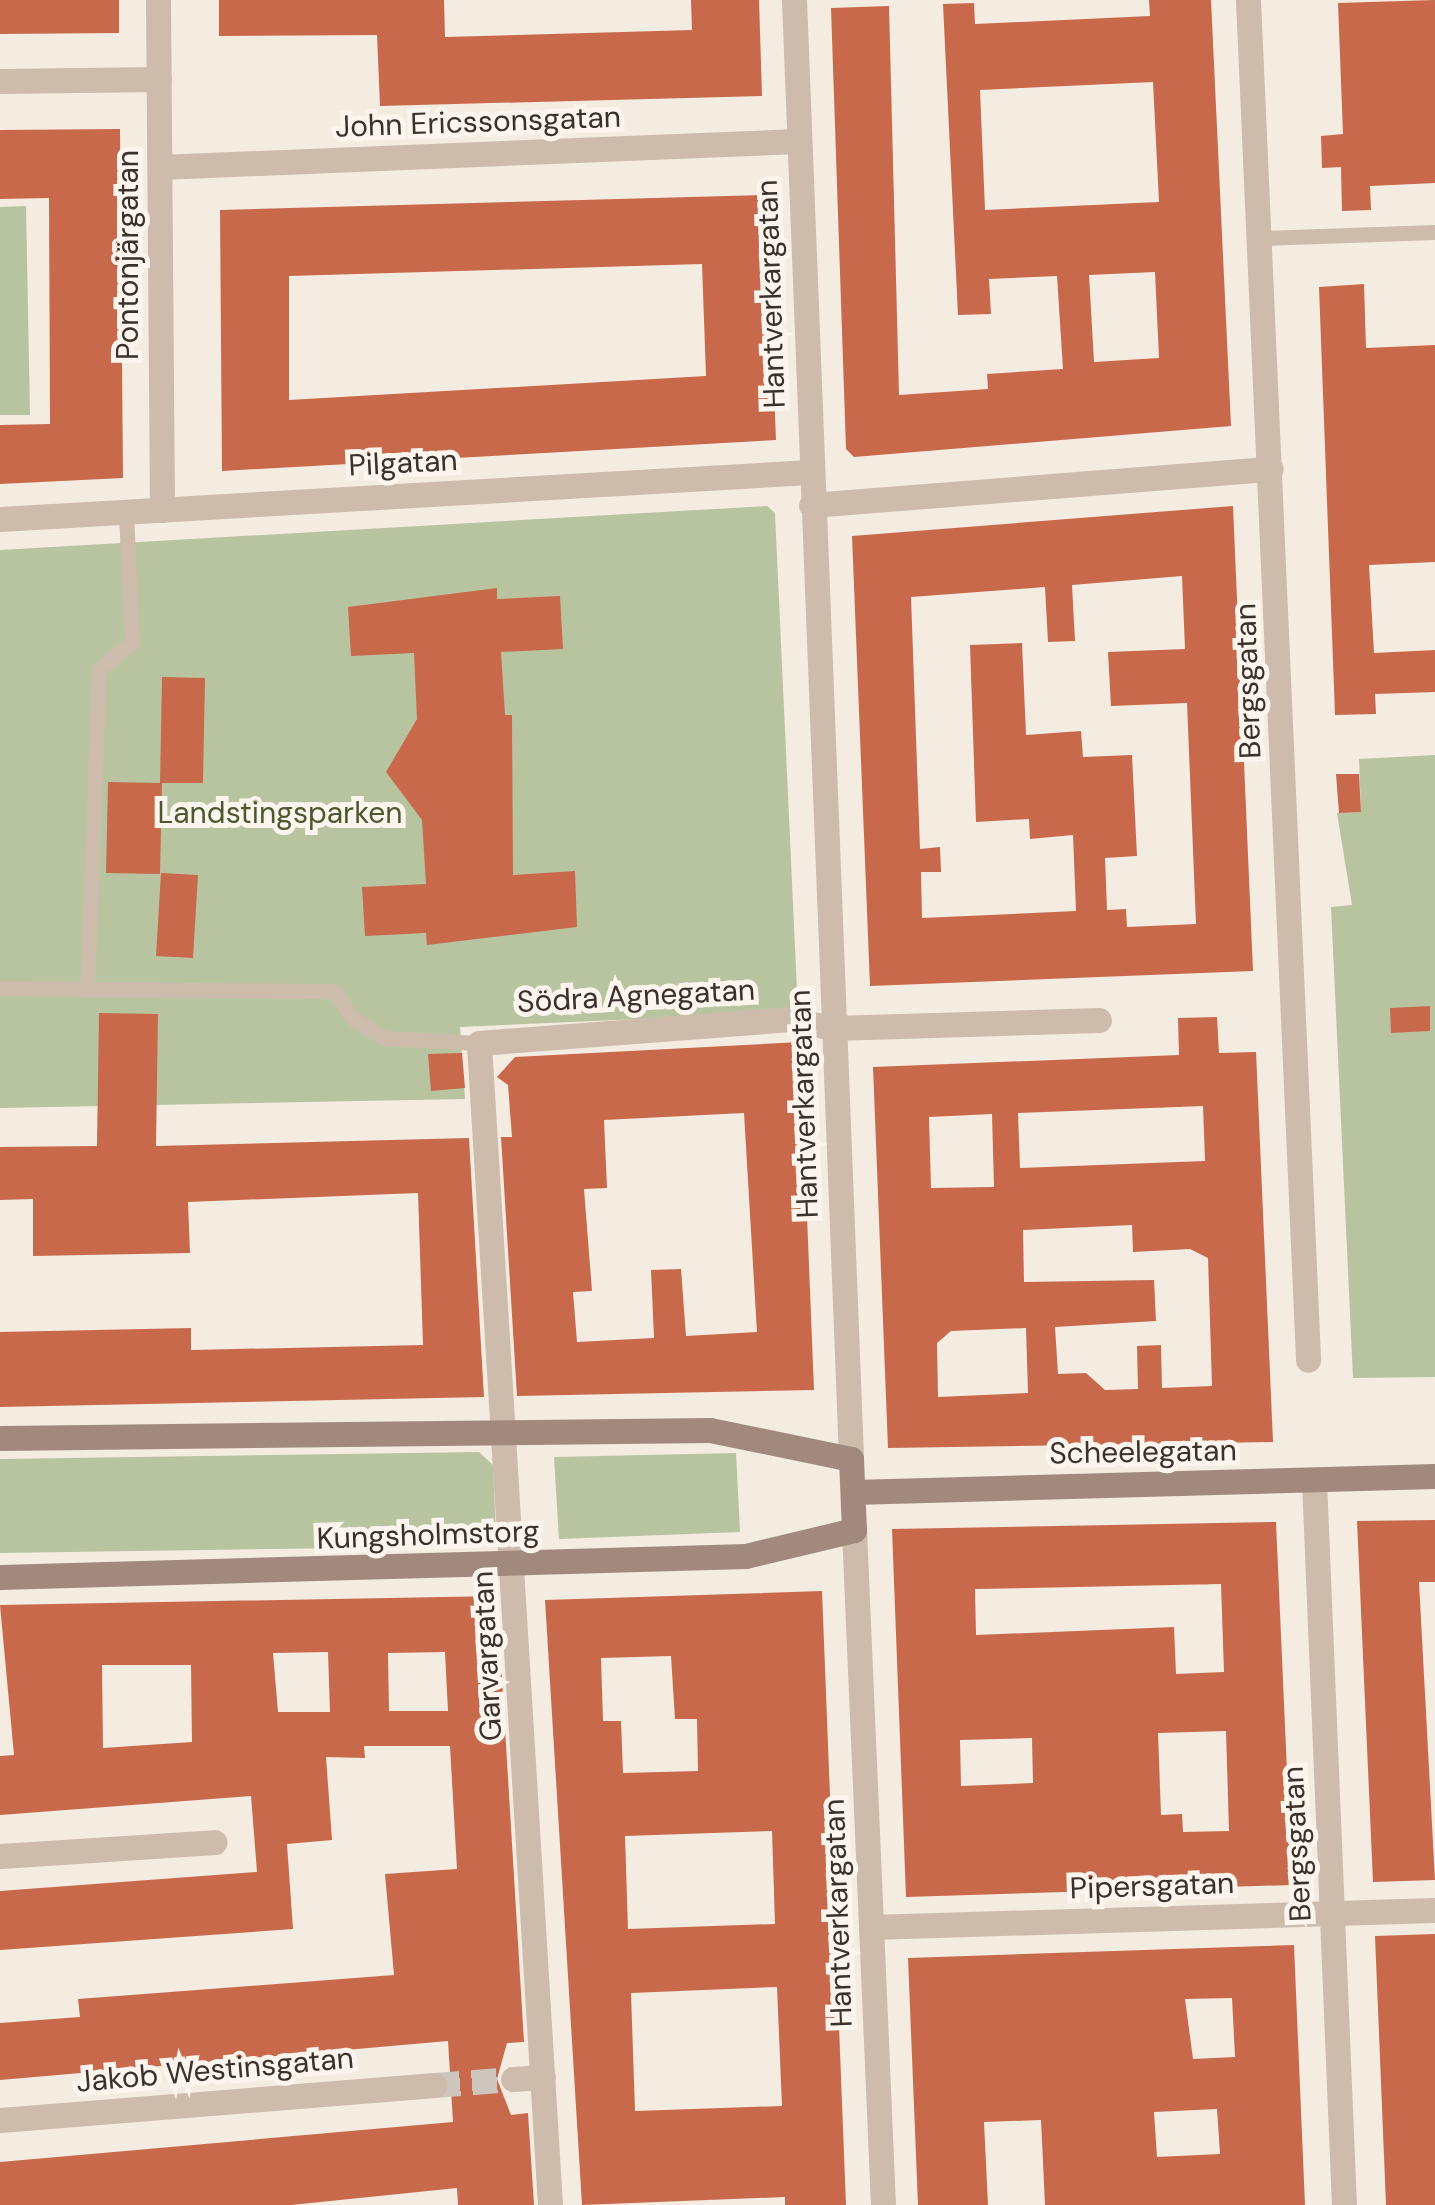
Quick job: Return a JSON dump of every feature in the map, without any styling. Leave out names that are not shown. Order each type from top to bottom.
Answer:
[{"type":"street","name":"Pontonjärgatan","points":[[158,0],[162,510]]},
{"type":"street","name":"Hantverkargatan","points":[[794,0],[810,472],[883,2205]]},
{"type":"street","name":"Bergsgatan","points":[[1248,0],[1308,1360]]},
{"type":"street","points":[[0,81],[159,79]]},
{"type":"street","name":"John Ericssonsgatan","points":[[160,167],[798,141]]},
{"type":"street","points":[[812,505],[1271,469]]},
{"type":"street","name":"Pilgatan","points":[[0,518],[810,472]]},
{"type":"street","name":"Södra Agnegatan","points":[[478,1043],[788,1020],[834,1028],[1099,1020]]},
{"type":"street","name":"Garvargatan","points":[[478,1043],[514,1567],[550,2205]]},
{"type":"street","points":[[0,1438],[505,1429],[710,1430],[852,1460]]},
{"type":"street","name":"Scheelegatan","points":[[853,1492],[1435,1476]]},
{"type":"street","name":"Bergsgatan","points":[[1314,1481],[1344,2205]]},
{"type":"street","name":"Kungsholmstorg","points":[[0,1577],[514,1567],[746,1556],[854,1530]]},
{"type":"street","points":[[0,1856],[215,1842]]},
{"type":"street","name":"Pipersgatan","points":[[871,1927],[1435,1910]]},
{"type":"street","points":[[513,2078],[543,2076]]},
{"type":"street","name":"Jakob Westinsgatan","points":[[0,2120],[435,2085]]},
{"type":"lane","points":[[1260,238],[1435,232]]},
{"type":"lane","points":[[88,989],[99,669],[132,642],[126,513]]},
{"type":"lane","points":[[0,988],[334,990],[353,1018],[384,1038],[478,1043]]},
{"type":"green space","points":[[26,206],[30,415],[0,415],[0,207]]},
{"type":"green space","name":"Landstingsparken","points":[[767,506],[775,513],[798,1012],[460,1027],[465,1099],[0,1108],[0,550]]},
{"type":"green space","points":[[1435,755],[1435,1377],[1353,1378],[1331,907],[1352,905],[1337,813],[1361,812],[1359,759]]},
{"type":"green space","points":[[479,1452],[493,1465],[496,1535],[483,1546],[0,1553],[0,1459]]},
{"type":"green space","points":[[736,1453],[740,1532],[559,1539],[554,1457]]},
{"type":"building","points":[[0,0],[119,0],[119,33],[0,34]]},
{"type":"building","points":[[219,0],[444,0],[445,37],[692,30],[691,0],[759,0],[762,96],[380,106],[377,35],[219,36]]},
{"type":"building","points":[[1149,0],[1211,0],[1231,426],[854,457],[846,449],[831,8],[889,6],[899,395],[988,389],[987,374],[1063,369],[1057,276],[989,279],[991,314],[958,315],[943,4],[974,3],[975,24],[1150,16]],"holes":[[[1153,82],[1159,202],[985,210],[980,90]],[[1155,272],[1159,358],[1094,362],[1089,275]]]},
{"type":"building","points":[[1435,0],[1435,183],[1370,186],[1371,210],[1342,211],[1341,167],[1322,168],[1321,136],[1343,134],[1338,3]]},
{"type":"building","points":[[120,129],[123,478],[0,484],[0,425],[50,424],[49,198],[0,199],[0,130]]},
{"type":"building","points":[[766,195],[776,440],[222,471],[220,210]],"holes":[[[702,264],[706,376],[289,400],[289,276]]]},
{"type":"building","points":[[1364,284],[1366,348],[1435,345],[1435,562],[1369,565],[1374,653],[1435,650],[1435,692],[1375,694],[1376,714],[1335,715],[1319,287]]},
{"type":"building","points":[[1233,506],[1253,971],[870,986],[852,536]],"holes":[[[1182,576],[1185,649],[1108,652],[1111,706],[1187,703],[1196,924],[1127,927],[1126,909],[1107,910],[1105,858],[1137,856],[1132,755],[1083,757],[1081,731],[1026,735],[1022,643],[970,645],[976,822],[1029,819],[1030,839],[1073,835],[1076,911],[922,918],[921,872],[941,872],[940,847],[920,849],[911,597],[1045,587],[1048,642],[1075,641],[1072,585]]]},
{"type":"building","points":[[497,588],[497,599],[560,596],[563,649],[501,652],[505,715],[512,715],[513,875],[575,871],[577,927],[427,945],[426,933],[365,936],[362,887],[426,884],[422,820],[386,772],[417,719],[414,653],[351,656],[348,607]]},
{"type":"building","points":[[162,677],[205,678],[203,783],[160,783]]},
{"type":"building","points":[[1336,774],[1359,774],[1361,812],[1339,813]]},
{"type":"building","points":[[108,782],[162,783],[160,874],[106,873]]},
{"type":"building","points":[[161,873],[198,875],[193,958],[156,956]]},
{"type":"building","points":[[1430,1006],[1430,1031],[1391,1033],[1390,1008]]},
{"type":"building","points":[[99,1013],[158,1014],[156,1146],[469,1138],[484,1397],[0,1407],[0,1332],[191,1328],[191,1350],[423,1345],[418,1193],[188,1202],[190,1253],[33,1256],[33,1199],[0,1200],[0,1147],[97,1146]]},
{"type":"building","points":[[1217,1017],[1219,1053],[1256,1052],[1273,1442],[888,1448],[873,1067],[1179,1055],[1178,1018]],"holes":[[[1203,1106],[1205,1161],[1020,1168],[1018,1113]],[[992,1114],[994,1187],[931,1188],[929,1117]],[[1132,1225],[1133,1252],[1190,1249],[1208,1258],[1212,1386],[1162,1388],[1161,1345],[1137,1346],[1138,1389],[1105,1390],[1086,1373],[1058,1374],[1055,1327],[1156,1321],[1154,1280],[1024,1282],[1023,1230]],[[1026,1328],[1028,1393],[938,1397],[937,1343],[951,1331]]]},
{"type":"building","points":[[800,1042],[814,1390],[517,1396],[501,1137],[512,1137],[508,1085],[497,1077],[515,1057]],"holes":[[[744,1113],[757,1332],[686,1336],[681,1269],[651,1270],[654,1338],[577,1342],[573,1292],[592,1291],[584,1189],[607,1188],[604,1120]]]},
{"type":"building","points":[[462,1053],[465,1088],[431,1091],[428,1054]]},
{"type":"building","points":[[1435,1520],[1435,1582],[1419,1582],[1435,1880],[1373,1882],[1357,1521]]},
{"type":"building","points":[[1276,1522],[1292,1885],[906,1897],[892,1529]],"holes":[[[1221,1584],[1224,1672],[1176,1674],[1174,1627],[976,1635],[975,1589]],[[1226,1731],[1229,1831],[1183,1832],[1182,1814],[1161,1815],[1158,1733]],[[1032,1738],[1033,1783],[961,1786],[960,1740]]]},
{"type":"building","points":[[822,1591],[846,2205],[785,2205],[785,2197],[582,2205],[545,1600]],"holes":[[[671,1656],[675,1719],[697,1719],[698,1771],[623,1773],[621,1721],[603,1721],[601,1658]],[[772,1831],[775,1924],[628,1929],[625,1836]],[[777,1987],[782,2106],[635,2111],[631,1993]]]},
{"type":"building","points":[[497,1596],[524,2042],[507,2043],[497,2079],[511,2115],[528,2113],[534,2205],[458,2205],[457,2188],[291,2205],[0,2205],[0,2162],[453,2122],[448,2041],[0,2080],[0,2023],[80,2017],[78,1999],[394,1975],[385,1874],[457,1869],[450,1746],[364,1746],[365,1758],[326,1757],[332,1840],[287,1844],[293,1929],[0,1950],[0,1891],[257,1872],[251,1796],[0,1815],[0,1756],[14,1755],[0,1605]],"holes":[[[328,1652],[330,1712],[278,1712],[273,1653]],[[445,1652],[448,1711],[389,1711],[388,1653]],[[102,1665],[191,1665],[192,1742],[103,1748]]]},
{"type":"building","points":[[1435,1934],[1435,2205],[1386,2205],[1375,1936]]},
{"type":"building","points":[[1294,1945],[1305,2205],[1045,2205],[1041,2120],[984,2122],[988,2205],[918,2205],[908,1958]],"holes":[[[1232,1998],[1235,2057],[1193,2059],[1185,1999]],[[1217,2109],[1220,2154],[1157,2157],[1154,2112]]]},
{"type":"tunnel","points":[[435,2085],[513,2079]]}]
